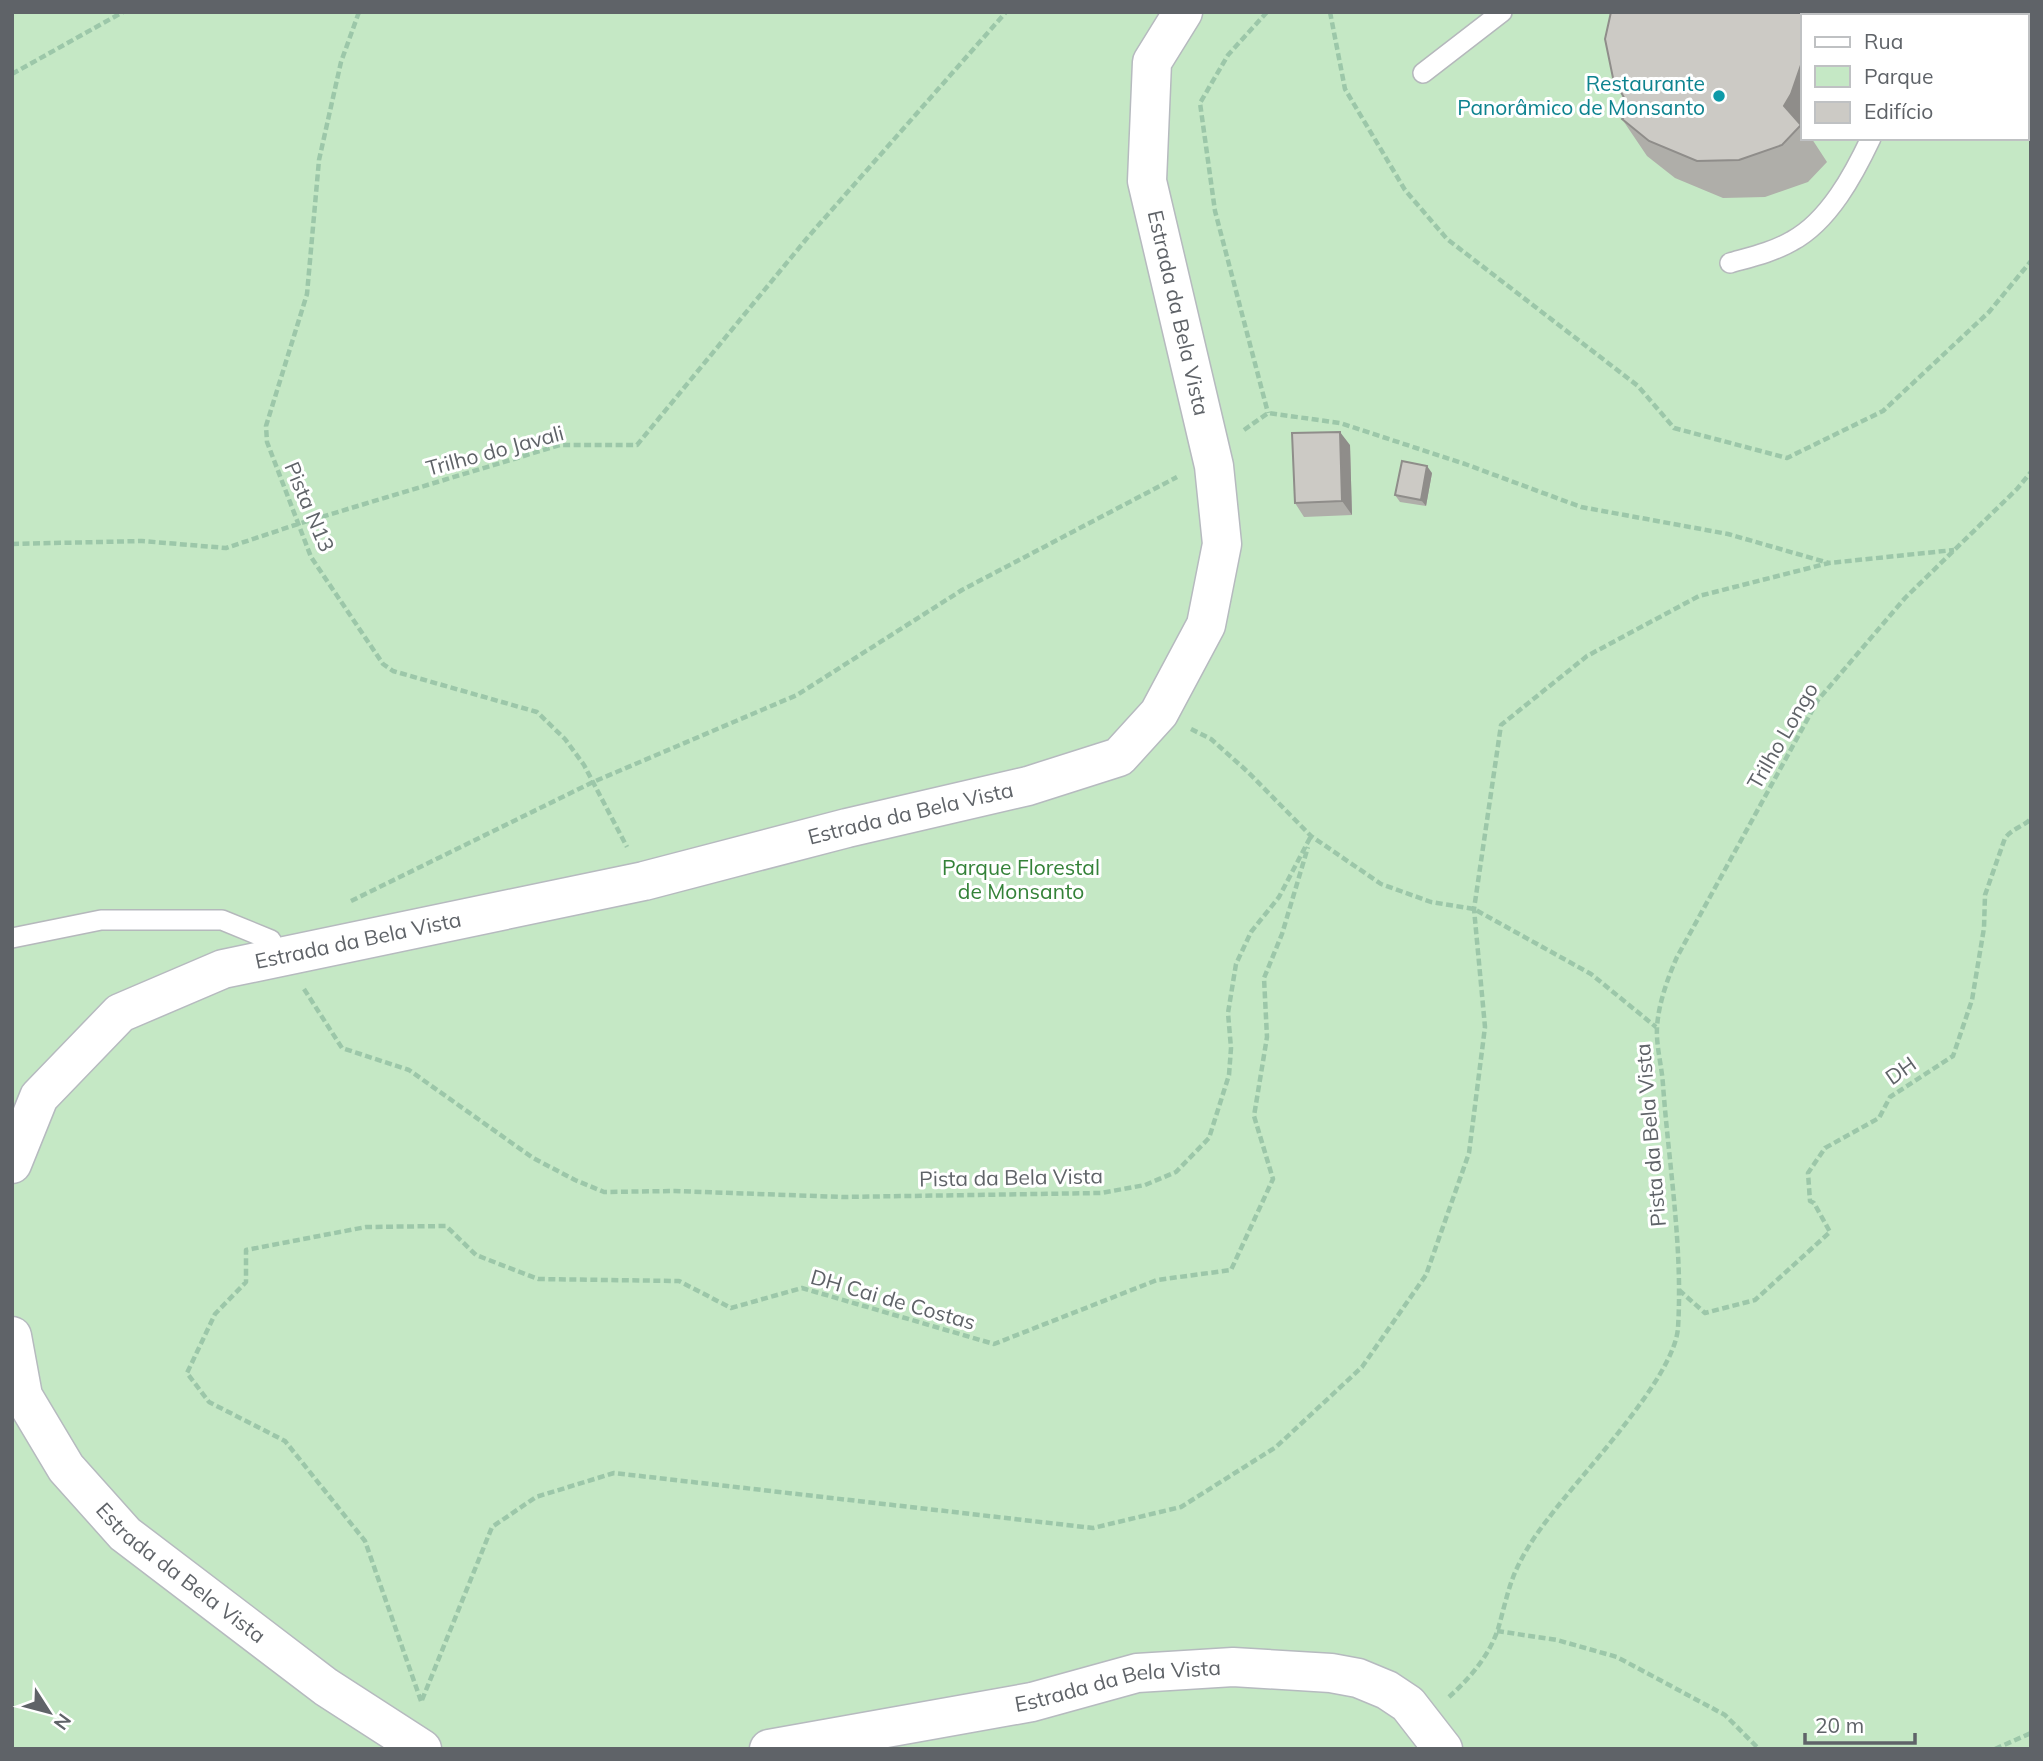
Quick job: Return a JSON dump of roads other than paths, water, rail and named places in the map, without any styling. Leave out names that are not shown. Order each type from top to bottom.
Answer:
[{"type":"street","name":"Estrada da Bela Vista","points":[[12,1164],[39,1097],[120,1013],[276,948],[644,881],[847,828],[1028,786],[1119,757],[1160,713],[1206,625],[1222,544],[1198,463],[1147,181],[1152,62],[1183,12]]},
{"type":"street","name":"Estrada da Bela Vista","points":[[12,1336],[23,1396],[66,1468],[125,1534],[326,1687],[410,1741]]},
{"type":"street","name":"Estrada da Bela Vista","points":[[769,1749],[1032,1702],[1137,1673],[1233,1667],[1331,1673],[1358,1678],[1387,1690],[1408,1704],[1443,1749]]},
{"type":"lane","points":[[1423,73],[1502,12]]},
{"type":"lane","points":[[1730,263],[1763,254],[1794,240],[1821,217],[1849,182],[1870,140]]},
{"type":"lane","points":[[12,938],[101,920],[222,919],[276,948]]},
{"type":"place","name":"Restaurante Panorâmico de Monsanto","points":[[1719,96]]},
{"type":"park label","name":"Parque Florestal de Monsanto","points":[[1021,880]]}]
